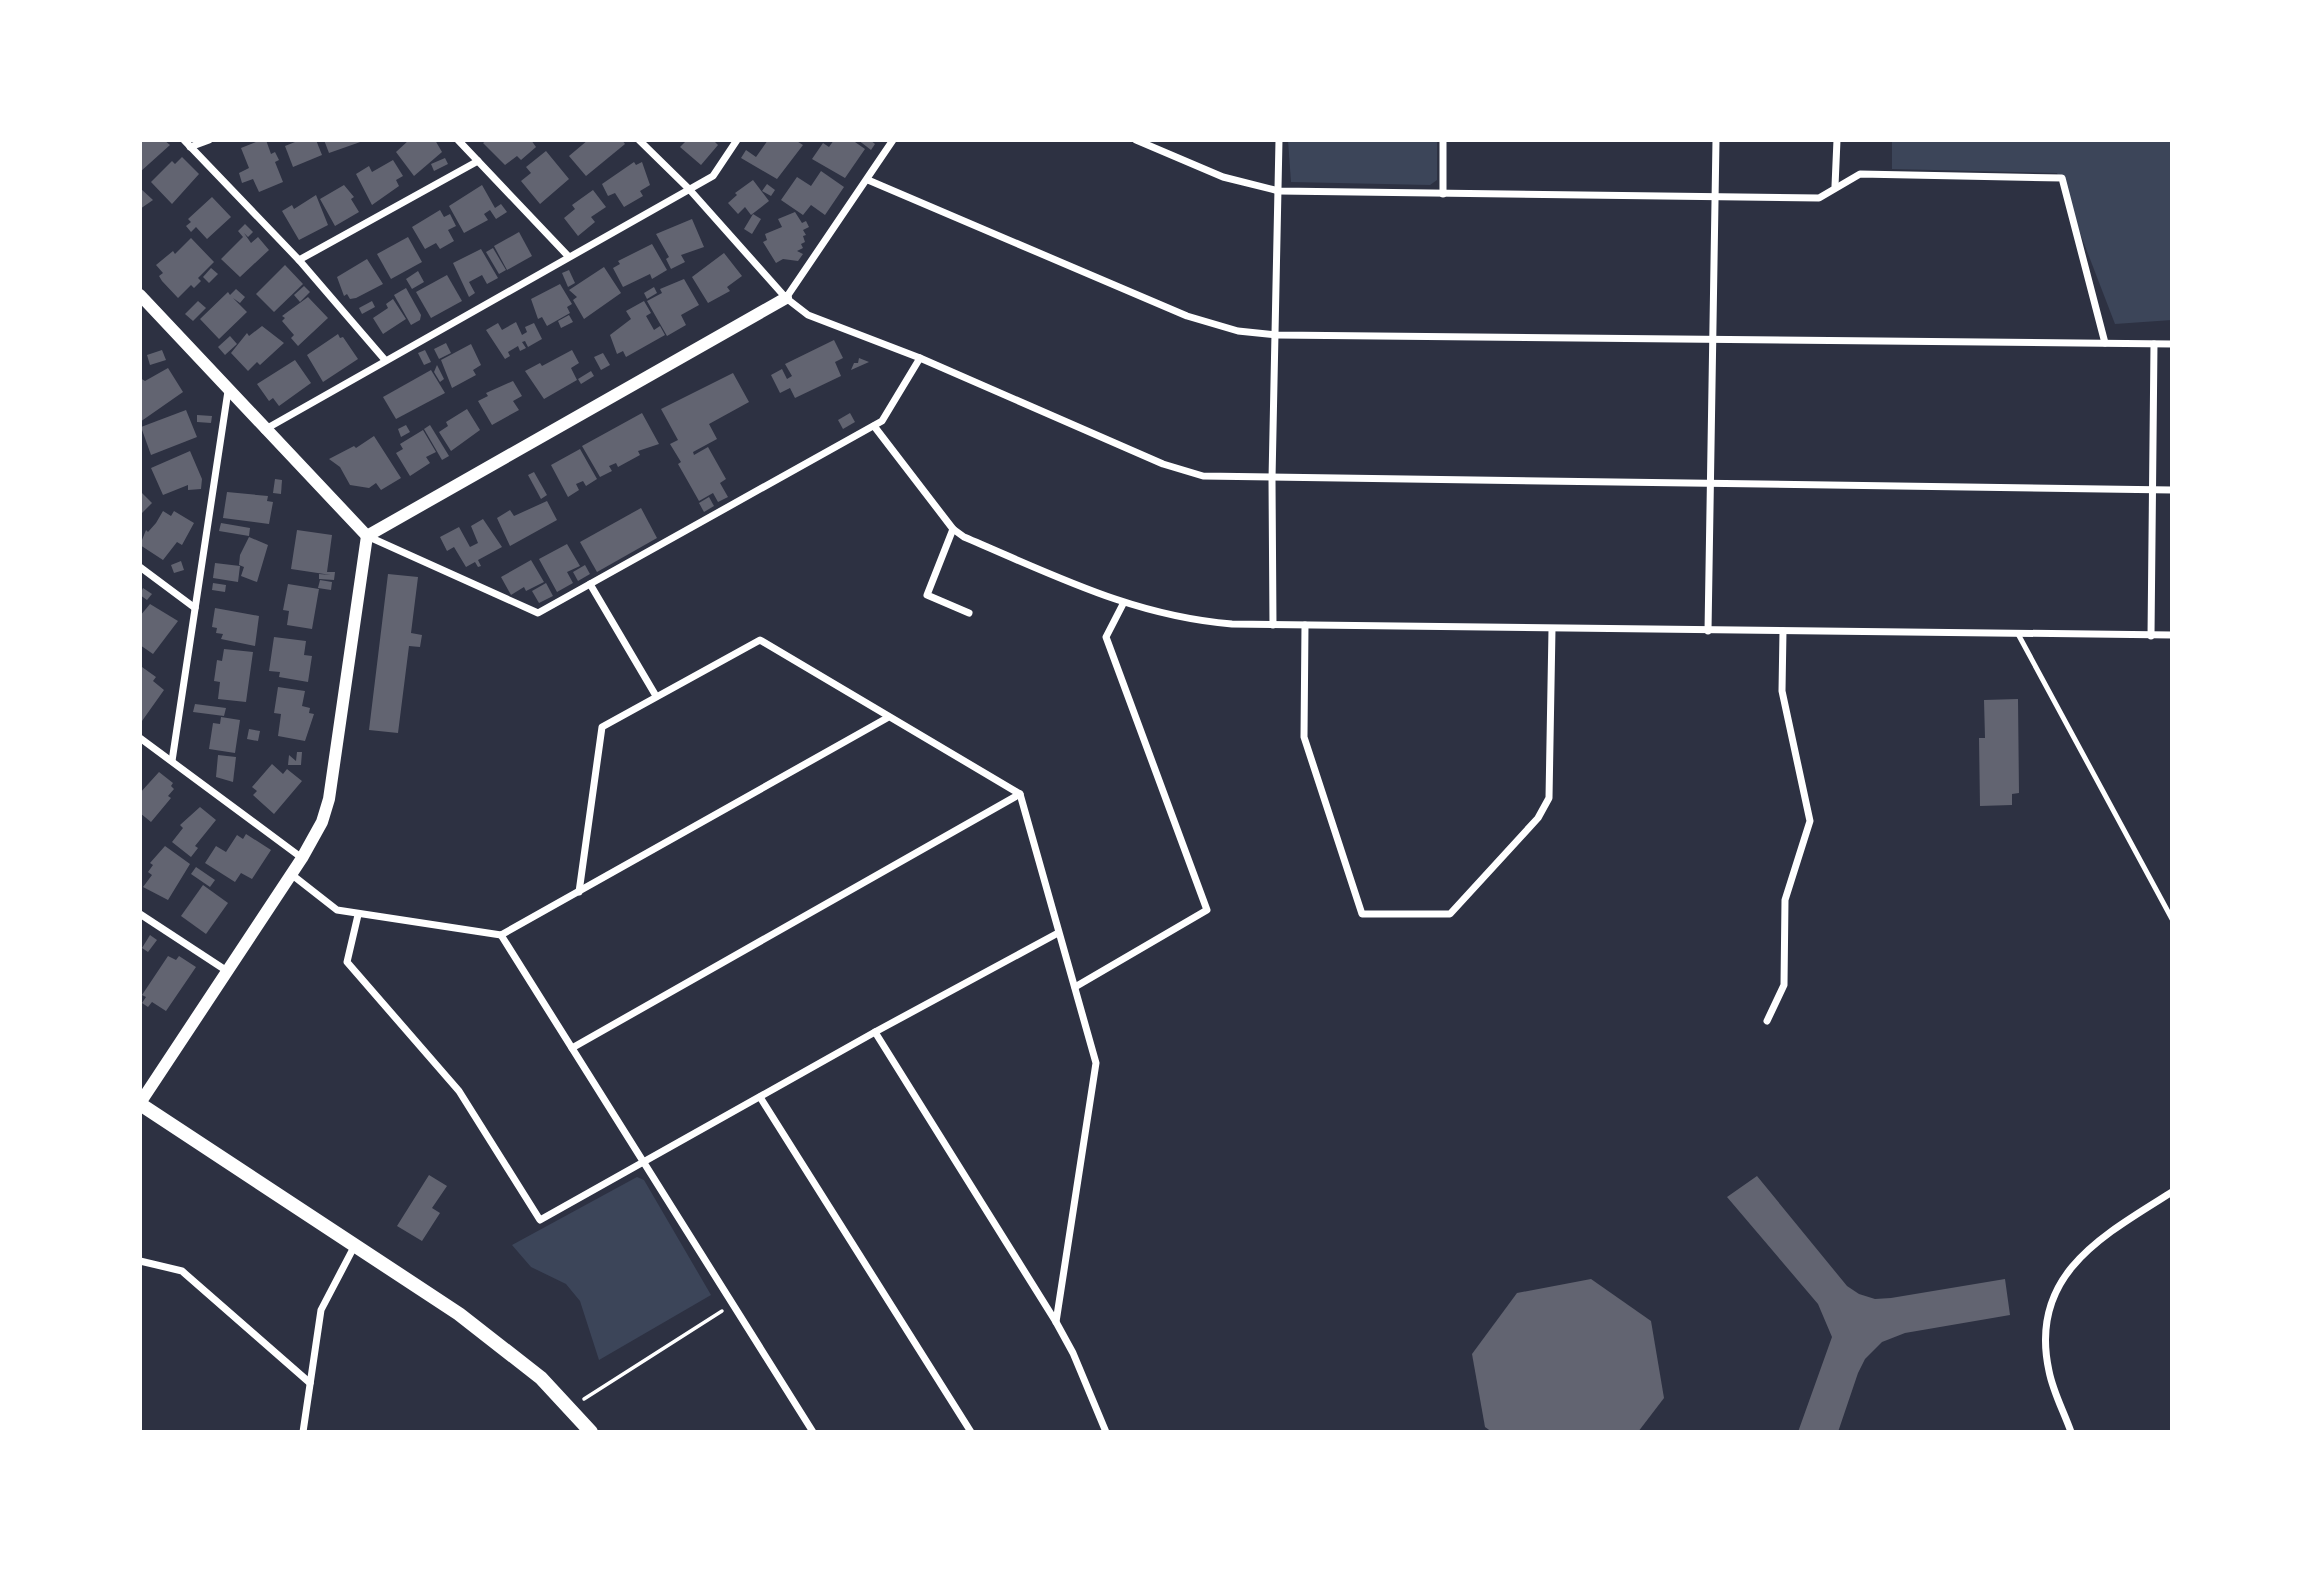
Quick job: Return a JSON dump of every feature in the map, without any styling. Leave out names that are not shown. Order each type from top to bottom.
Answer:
[{"type":"main road","points":[[140,1103],[505,1348],[571,1408],[591,1432]]},
{"type":"street","points":[[184,140],[299,260],[385,359]]},
{"type":"street","points":[[190,147],[209,140]]},
{"type":"street","points":[[458,140],[568,256]]},
{"type":"street","points":[[639,140],[690,189],[786,298],[808,315],[920,358],[1163,464],[1203,476],[2172,490]]},
{"type":"street","points":[[264,430],[385,359],[713,176],[737,140]]},
{"type":"street","points":[[367,536],[786,298],[893,140]]},
{"type":"street","points":[[1136,140],[1223,177],[1279,191],[1819,198],[1835,186],[1860,174],[2062,178],[2105,343]]},
{"type":"street","points":[[1273,625],[1272,479],[1279,140]]},
{"type":"street","points":[[1443,194],[1444,140]]},
{"type":"street","points":[[1708,631],[1716,140]]},
{"type":"street","points":[[1835,186],[1837,140]]},
{"type":"street","points":[[299,260],[478,161]]},
{"type":"street","points":[[868,180],[1187,316],[1238,331],[1277,335],[2172,344]]},
{"type":"street","points":[[140,295],[264,430],[367,536],[538,613],[882,421],[920,358]]},
{"type":"street","points":[[2151,636],[2154,344]]},
{"type":"street","points":[[172,761],[228,391]]},
{"type":"street","points":[[874,426],[953,529],[1123,604],[1185,620],[1273,625],[2172,635]]},
{"type":"street","points":[[953,529],[927,595],[969,613]]},
{"type":"street","points":[[140,1103],[302,858],[322,822],[329,799],[367,536]]},
{"type":"street","points":[[140,567],[195,608]]},
{"type":"street","points":[[590,584],[656,696]]},
{"type":"street","points":[[1075,987],[1207,909],[1106,637],[1123,604]]},
{"type":"street","points":[[1305,625],[1304,737],[1362,914],[1450,914],[1538,818],[1549,798],[1552,629]]},
{"type":"street","points":[[1767,1021],[1784,985],[1785,900],[1810,821],[1782,691],[1783,631]]},
{"type":"street","points":[[579,892],[602,727],[760,640],[887,718],[1020,794],[1096,1063],[1056,1322]]},
{"type":"street","points":[[290,874],[337,910],[501,935],[887,718]]},
{"type":"street","points":[[140,738],[302,858]]},
{"type":"street","points":[[572,1048],[1020,794]]},
{"type":"street","points":[[140,914],[227,971]]},
{"type":"street","points":[[358,915],[348,962],[460,1091],[540,1220],[1058,933]]},
{"type":"street","points":[[501,935],[642,1164],[813,1432]]},
{"type":"street","points":[[875,1032],[1056,1322],[1073,1353],[1106,1432]]},
{"type":"street","points":[[760,1097],[971,1432]]},
{"type":"street","points":[[2071,1432],[2049,1373],[2045,1325],[2051,1302],[2071,1265],[2095,1243],[2172,1192]]},
{"type":"street","points":[[303,1432],[321,1310],[355,1245]]},
{"type":"street","points":[[140,1261],[182,1271],[310,1383]]},
{"type":"lane","points":[[2018,634],[2172,919]]},
{"type":"path","points":[[571,1408],[733,1305]]},
{"type":"shaded area","points":[[1288,140],[1437,140],[1437,180],[1430,185],[1291,182]]},
{"type":"shaded area","points":[[1892,140],[2172,140],[2172,320],[2115,324],[2057,173],[1892,169]]},
{"type":"shaded area","points":[[637,1177],[644,1180],[711,1295],[599,1360],[580,1301],[566,1284],[531,1267],[512,1245]]},
{"type":"building","points":[[140,140],[164,140],[170,145],[140,172]]},
{"type":"building","points":[[266,140],[271,154],[275,152],[279,160],[275,162],[283,182],[259,192],[253,179],[242,183],[239,173],[249,168],[241,148]]},
{"type":"building","points":[[300,140],[316,140],[322,155],[293,167],[285,146]]},
{"type":"building","points":[[324,140],[366,140],[329,153]]},
{"type":"building","points":[[409,140],[435,140],[442,152],[414,176],[396,152]]},
{"type":"building","points":[[487,140],[531,140],[536,147],[521,160],[517,156],[505,165],[483,143]]},
{"type":"building","points":[[588,140],[622,140],[625,144],[586,176],[569,156]]},
{"type":"building","points":[[687,140],[713,140],[718,145],[701,165],[680,147]]},
{"type":"building","points":[[768,140],[795,140],[803,145],[777,179],[741,158],[746,150],[756,157]]},
{"type":"building","points":[[834,140],[857,140],[855,142],[865,149],[845,178],[812,159],[823,143],[829,147]]},
{"type":"building","points":[[858,140],[870,140],[875,144],[871,150]]},
{"type":"building","points":[[546,151],[569,179],[540,204],[521,181],[531,173],[526,167]]},
{"type":"building","points":[[182,157],[199,174],[172,204],[151,182],[172,161],[175,164]]},
{"type":"building","points":[[445,158],[448,164],[434,171],[431,164]]},
{"type":"building","points":[[393,160],[403,176],[396,180],[399,186],[372,205],[356,174],[369,166],[372,172]]},
{"type":"building","points":[[634,162],[636,165],[642,162],[650,185],[640,191],[643,196],[624,207],[615,193],[608,196],[602,184]]},
{"type":"building","points":[[821,171],[844,187],[825,215],[811,205],[803,215],[781,200],[797,177],[811,186]]},
{"type":"building","points":[[753,180],[769,201],[751,215],[745,207],[738,214],[728,203],[737,195],[735,193]]},
{"type":"building","points":[[767,184],[775,190],[771,196],[762,191]]},
{"type":"building","points":[[344,185],[354,197],[351,199],[359,212],[335,226],[320,199]]},
{"type":"building","points":[[482,185],[495,208],[501,204],[507,212],[496,219],[490,210],[484,214],[488,220],[464,233],[449,206]]},
{"type":"building","points":[[140,188],[153,200],[140,209]]},
{"type":"building","points":[[593,190],[606,207],[591,217],[595,222],[578,236],[564,218],[575,209],[572,205]]},
{"type":"building","points":[[316,195],[328,225],[299,240],[282,211],[292,205],[294,209]]},
{"type":"building","points":[[212,197],[231,217],[207,239],[196,227],[191,232],[186,226],[191,222],[188,219]]},
{"type":"building","points":[[440,210],[444,217],[450,214],[456,226],[448,230],[454,241],[440,249],[436,243],[425,249],[412,227]]},
{"type":"building","points":[[795,212],[802,223],[806,221],[809,227],[803,230],[806,235],[803,236],[805,242],[801,244],[803,248],[797,251],[803,254],[798,261],[783,259],[776,263],[763,242],[767,240],[765,234],[782,227],[778,219]]},
{"type":"building","points":[[753,214],[761,219],[752,234],[744,229]]},
{"type":"building","points":[[692,219],[704,247],[681,255],[685,262],[671,269],[666,259],[669,257],[656,234]]},
{"type":"building","points":[[245,224],[253,232],[248,237],[244,233],[251,243],[258,237],[269,250],[240,277],[221,259],[243,237],[238,231]]},
{"type":"building","points":[[519,232],[532,256],[507,270],[494,246]]},
{"type":"building","points":[[408,237],[422,262],[391,279],[377,254]]},
{"type":"building","points":[[191,238],[214,262],[198,278],[201,281],[194,288],[191,285],[178,298],[162,281],[159,276],[163,273],[156,265],[173,251],[175,254]]},
{"type":"building","points":[[652,244],[667,270],[652,279],[650,274],[623,287],[613,268],[620,264],[618,261]]},
{"type":"building","points":[[493,248],[506,270],[499,274],[486,252]]},
{"type":"building","points":[[481,249],[498,278],[487,284],[482,275],[469,282],[475,293],[469,297],[453,263]]},
{"type":"building","points":[[724,253],[742,276],[727,287],[730,291],[708,303],[692,277]]},
{"type":"building","points":[[367,259],[383,284],[356,298],[350,299],[347,294],[344,296],[337,277]]},
{"type":"building","points":[[285,265],[303,284],[274,312],[256,294]]},
{"type":"building","points":[[604,267],[621,293],[584,319],[573,300],[577,297],[569,290]]},
{"type":"building","points":[[211,268],[218,274],[209,283],[203,277]]},
{"type":"building","points":[[569,270],[575,283],[568,287],[562,273]]},
{"type":"building","points":[[418,271],[424,282],[412,289],[406,279]]},
{"type":"building","points":[[447,275],[462,301],[431,318],[416,292]]},
{"type":"building","points":[[684,279],[699,305],[681,315],[686,325],[667,336],[647,301],[662,293],[660,289]]},
{"type":"building","points":[[560,284],[572,304],[567,307],[570,313],[547,326],[542,317],[538,319],[531,299]]},
{"type":"building","points":[[304,286],[310,292],[300,302],[294,295]]},
{"type":"building","points":[[654,287],[657,293],[647,299],[644,293]]},
{"type":"building","points":[[406,288],[421,315],[420,320],[411,325],[394,295]]},
{"type":"building","points":[[236,289],[245,297],[240,303],[233,298],[247,312],[219,339],[200,319],[228,292],[230,295]]},
{"type":"building","points":[[308,297],[328,318],[298,346],[291,338],[294,335],[282,321],[285,318],[282,316]]},
{"type":"building","points":[[393,299],[406,319],[383,334],[373,318],[388,308],[386,304]]},
{"type":"building","points":[[198,301],[206,308],[193,321],[185,314]]},
{"type":"building","points":[[372,301],[375,307],[362,314],[359,308]]},
{"type":"building","points":[[644,301],[651,313],[646,316],[654,330],[660,326],[665,335],[626,357],[623,351],[617,354],[610,335],[631,319],[626,311]]},
{"type":"building","points":[[569,315],[573,322],[561,328],[558,321]]},
{"type":"building","points":[[516,322],[522,335],[527,332],[525,327],[534,323],[542,339],[528,347],[525,341],[522,342],[526,348],[520,351],[518,346],[508,352],[510,356],[505,359],[486,330],[498,323],[502,330]]},
{"type":"building","points":[[262,326],[284,343],[260,365],[257,362],[248,371],[231,353],[247,333],[249,336]]},
{"type":"building","points":[[338,334],[358,359],[323,382],[307,355]]},
{"type":"building","points":[[230,336],[237,344],[225,355],[218,347]]},
{"type":"building","points":[[834,340],[843,358],[835,362],[841,376],[795,398],[790,388],[780,393],[771,375],[782,369],[787,379],[792,376],[785,364]]},
{"type":"building","points":[[446,343],[451,353],[439,359],[434,349]]},
{"type":"building","points":[[471,344],[481,365],[473,370],[476,375],[452,388],[441,360]]},
{"type":"building","points":[[162,350],[166,360],[150,365],[147,355]]},
{"type":"building","points":[[425,350],[431,362],[424,365],[418,353]]},
{"type":"building","points":[[572,350],[579,363],[571,368],[577,380],[544,399],[525,371],[540,363],[542,366]]},
{"type":"building","points":[[603,353],[610,365],[601,370],[594,357]]},
{"type":"building","points":[[859,358],[869,362],[851,370],[854,363],[858,363]]},
{"type":"building","points":[[295,360],[311,383],[279,406],[273,398],[269,401],[257,384]]},
{"type":"building","points":[[437,365],[444,379],[440,382],[434,372]]},
{"type":"building","points":[[168,368],[183,392],[140,422],[140,378],[145,381]]},
{"type":"building","points":[[431,370],[445,393],[396,419],[383,397]]},
{"type":"building","points":[[591,371],[594,376],[581,384],[578,379]]},
{"type":"building","points":[[733,373],[749,402],[709,424],[717,439],[693,452],[694,455],[708,447],[726,479],[720,483],[728,497],[718,502],[713,493],[699,501],[678,464],[681,462],[670,444],[678,440],[661,409]]},
{"type":"building","points":[[513,381],[522,396],[513,401],[519,410],[492,425],[478,401],[488,396],[486,393]]},
{"type":"building","points":[[467,409],[480,430],[451,451],[439,432],[448,426],[446,422]]},
{"type":"building","points":[[186,410],[197,437],[151,455],[141,427]]},
{"type":"building","points":[[642,413],[659,444],[638,451],[640,455],[618,467],[616,463],[609,466],[612,471],[600,477],[582,446]]},
{"type":"building","points":[[850,413],[855,422],[843,429],[838,420]]},
{"type":"building","points":[[197,415],[212,416],[211,423],[197,422]]},
{"type":"building","points":[[406,425],[410,432],[401,437],[398,429]]},
{"type":"building","points":[[430,425],[449,456],[442,460],[424,429]]},
{"type":"building","points":[[423,430],[436,452],[426,457],[430,463],[410,476],[396,453],[403,449],[400,444]]},
{"type":"building","points":[[374,436],[401,478],[381,490],[376,483],[369,488],[350,485],[340,467],[329,459],[354,446],[356,448]]},
{"type":"building","points":[[580,449],[597,479],[586,486],[583,481],[576,484],[579,490],[568,497],[551,465]]},
{"type":"building","points":[[190,451],[202,479],[201,489],[188,490],[188,485],[163,495],[151,468]]},
{"type":"building","points":[[534,472],[547,495],[541,499],[528,475]]},
{"type":"building","points":[[275,479],[282,480],[281,494],[273,493]]},
{"type":"building","points":[[140,491],[152,503],[140,515]]},
{"type":"building","points":[[227,492],[268,496],[267,501],[273,502],[269,524],[223,518]]},
{"type":"building","points":[[709,497],[714,506],[704,512],[699,503]]},
{"type":"building","points":[[547,501],[557,520],[510,546],[497,518],[510,510],[514,516]]},
{"type":"building","points":[[641,508],[657,538],[597,572],[580,542]]},
{"type":"building","points":[[163,511],[171,516],[174,511],[194,523],[182,545],[177,542],[163,560],[140,545],[146,530],[148,532]]},
{"type":"building","points":[[483,519],[502,547],[478,560],[481,566],[478,567],[475,562],[466,567],[454,547],[447,551],[440,537],[459,527],[470,547],[478,543],[471,526]]},
{"type":"building","points":[[221,523],[250,528],[249,536],[219,531]]},
{"type":"building","points":[[297,530],[332,535],[327,572],[335,572],[334,580],[319,579],[319,574],[331,575],[291,569]]},
{"type":"building","points":[[249,537],[268,545],[257,582],[241,576],[244,567],[239,565],[240,555]]},
{"type":"building","points":[[567,544],[580,566],[567,572],[573,583],[557,592],[539,559]]},
{"type":"building","points":[[531,560],[544,582],[526,591],[524,587],[511,595],[501,577]]},
{"type":"building","points":[[181,561],[184,570],[174,573],[171,565]]},
{"type":"building","points":[[215,563],[240,566],[238,582],[213,578]]},
{"type":"building","points":[[585,565],[590,574],[578,581],[573,572]]},
{"type":"building","points":[[388,574],[418,577],[411,633],[422,635],[420,647],[409,646],[398,733],[369,730]]},
{"type":"building","points":[[320,580],[332,582],[331,590],[318,588]]},
{"type":"building","points":[[213,583],[226,585],[225,592],[212,590]]},
{"type":"building","points":[[546,583],[553,596],[539,603],[532,591]]},
{"type":"building","points":[[288,584],[319,589],[312,629],[287,625],[289,611],[283,610]]},
{"type":"building","points":[[143,588],[152,594],[147,600],[140,595]]},
{"type":"building","points":[[150,604],[178,621],[153,654],[140,645],[140,616]]},
{"type":"building","points":[[215,608],[259,616],[255,646],[221,639],[223,634],[216,633],[217,628],[212,627]]},
{"type":"building","points":[[274,637],[306,641],[304,655],[312,656],[308,682],[279,677],[280,672],[269,671]]},
{"type":"building","points":[[224,649],[253,652],[246,702],[218,699],[220,682],[214,681],[217,660],[222,661]]},
{"type":"building","points":[[142,667],[156,677],[153,681],[164,690],[142,721]]},
{"type":"building","points":[[278,687],[305,691],[302,706],[310,708],[309,713],[314,714],[305,741],[278,736],[281,714],[274,713]]},
{"type":"building","points":[[2018,699],[2019,793],[2012,794],[2012,805],[1980,806],[1979,738],[1985,738],[1984,700]]},
{"type":"building","points":[[195,704],[226,708],[224,716],[193,712]]},
{"type":"building","points":[[221,717],[240,720],[235,753],[209,749],[213,723],[220,724]]},
{"type":"building","points":[[249,729],[260,731],[258,741],[247,739]]},
{"type":"building","points":[[297,752],[302,752],[301,765],[288,765],[289,755],[296,761]]},
{"type":"building","points":[[218,755],[236,757],[233,782],[216,777]]},
{"type":"building","points":[[272,764],[283,774],[287,769],[302,781],[274,814],[253,795],[257,791],[252,787]]},
{"type":"building","points":[[159,772],[173,783],[171,786],[174,789],[168,796],[171,798],[151,822],[140,813],[140,793]]},
{"type":"building","points":[[200,807],[216,820],[195,846],[198,848],[191,857],[172,842],[183,828],[180,825]]},
{"type":"building","points":[[246,834],[271,850],[252,879],[241,873],[235,882],[205,863],[216,846],[226,852],[237,835],[243,839]]},
{"type":"building","points":[[165,846],[190,864],[168,900],[143,887],[152,875],[148,872],[153,865],[150,863]]},
{"type":"building","points":[[196,867],[215,880],[210,887],[191,874]]},
{"type":"building","points":[[203,885],[228,903],[206,934],[181,916]]},
{"type":"building","points":[[150,935],[157,940],[148,952],[142,948]]},
{"type":"building","points":[[168,956],[176,960],[179,956],[196,967],[166,1011],[152,1002],[148,1007],[142,1003],[146,997],[142,995]]},
{"type":"building","points":[[429,1175],[447,1186],[432,1208],[440,1213],[422,1241],[397,1226]]},
{"type":"building","points":[[1757,1176],[1847,1286],[1859,1294],[1875,1299],[1891,1298],[2005,1279],[2010,1315],[1905,1333],[1882,1342],[1865,1359],[1858,1373],[1838,1432],[1798,1432],[1832,1337],[1818,1304],[1727,1197]]},
{"type":"building","points":[[1591,1279],[1651,1321],[1664,1398],[1638,1432],[1492,1432],[1485,1427],[1472,1354],[1517,1293]]}]
